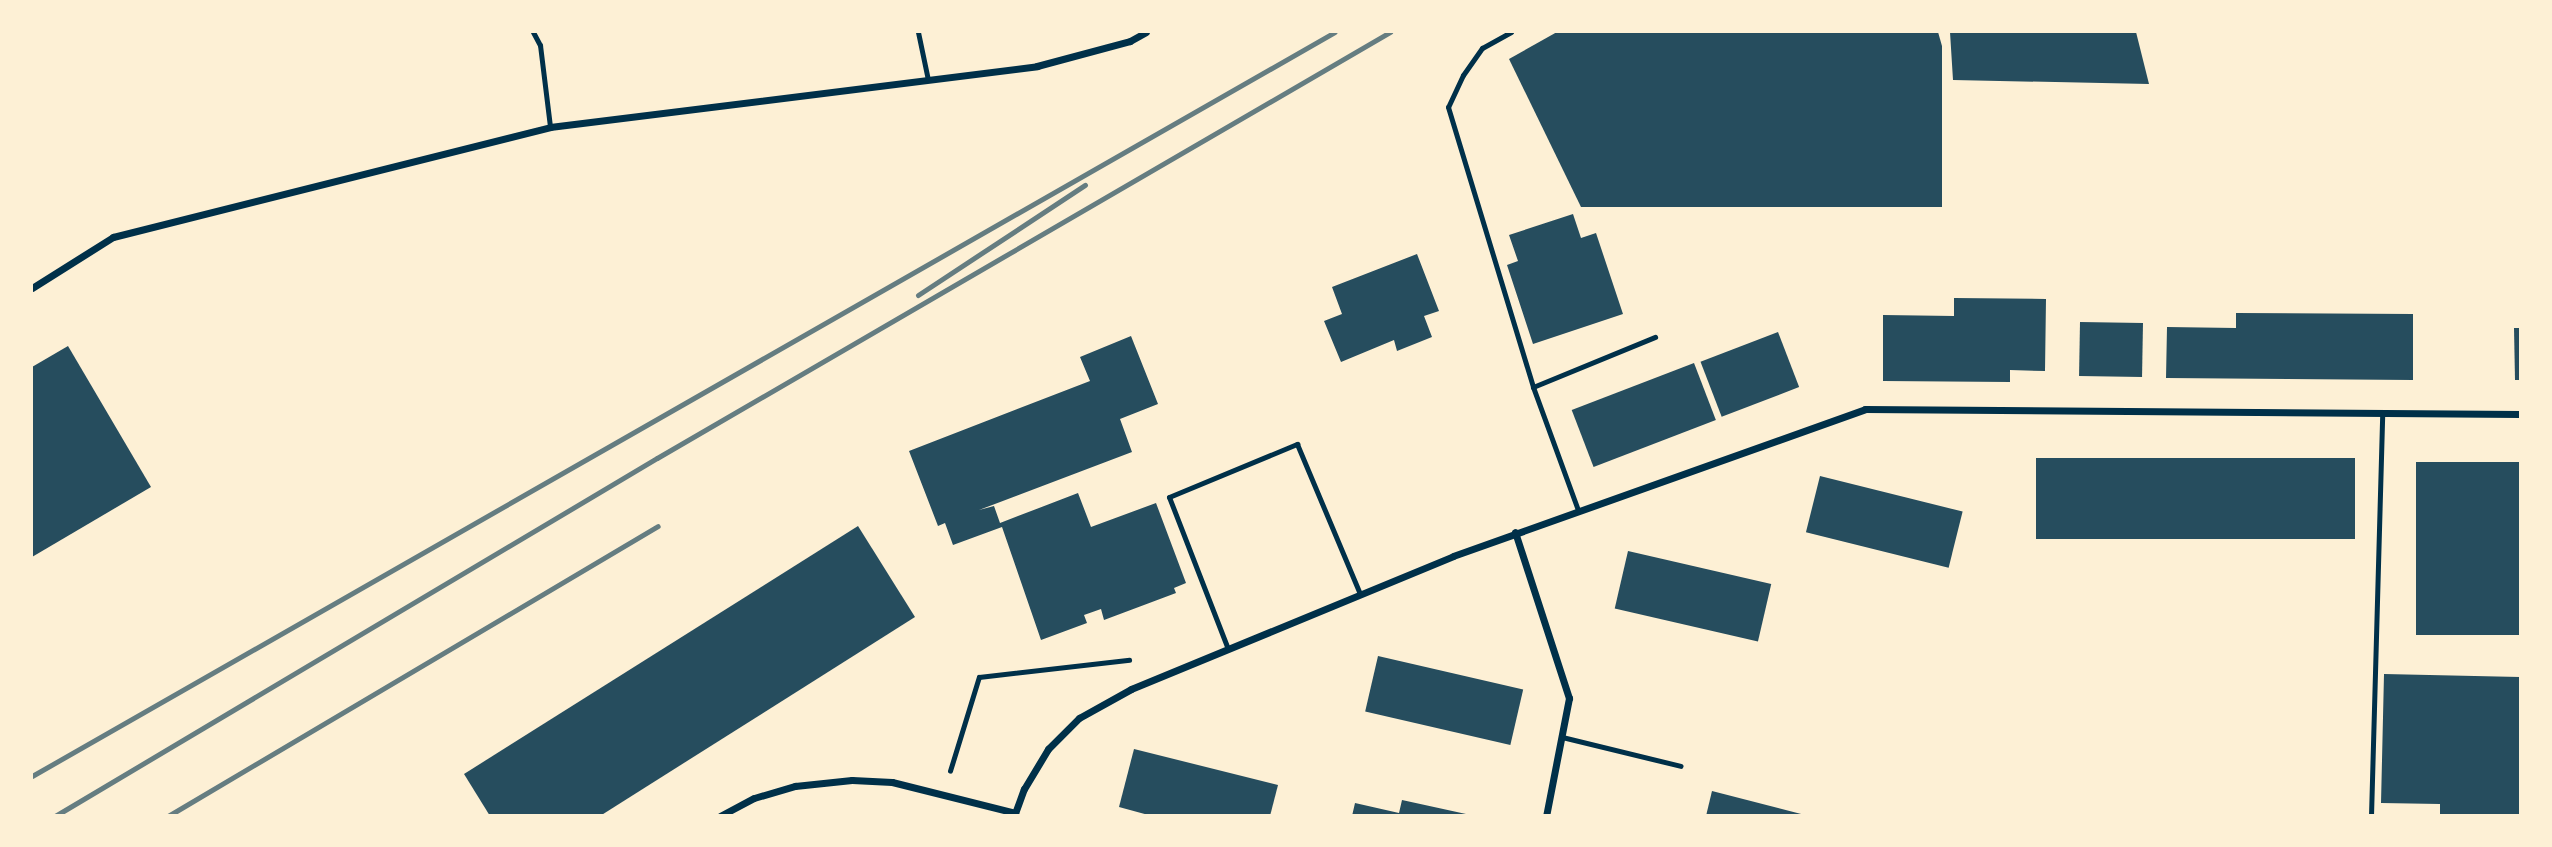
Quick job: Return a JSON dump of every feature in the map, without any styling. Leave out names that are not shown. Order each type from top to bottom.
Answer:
[{"type":"street","points":[[32,288],[113,237],[550,127],[1037,66],[1130,41],[1146,32]]},
{"type":"street","points":[[720,816],[754,798],[820,782],[892,782],[1015,814],[1042,757],[1079,718],[1130,689],[1515,532],[1865,409],[2521,414]]},
{"type":"street","points":[[1515,532],[1569,698],[1546,816]]},
{"type":"lane","points":[[533,32],[540,45],[550,127]]},
{"type":"lane","points":[[918,32],[929,80]]},
{"type":"lane","points":[[1511,32],[1482,48],[1463,75],[1448,107],[1533,387],[1578,510]]},
{"type":"lane","points":[[1533,387],[1655,337]]},
{"type":"lane","points":[[2371,816],[2382,413]]},
{"type":"lane","points":[[1228,649],[1169,497],[1297,444],[1360,594]]},
{"type":"lane","points":[[1562,737],[1681,766]]},
{"type":"path","points":[[944,794],[979,677],[1131,660]]},
{"type":"building","points":[[1557,32],[1938,32],[1942,46],[1942,207],[1581,207],[1509,59]]},
{"type":"building","points":[[1950,32],[2136,32],[2149,84],[1953,80]]},
{"type":"building","points":[[1573,214],[1581,238],[1596,233],[1623,314],[1533,344],[1507,265],[1518,261],[1509,235]]},
{"type":"building","points":[[1417,254],[1439,311],[1424,316],[1432,337],[1397,351],[1394,340],[1341,362],[1324,321],[1342,314],[1332,287]]},
{"type":"building","points":[[1954,298],[2046,299],[2045,371],[2010,370],[2010,382],[1883,381],[1883,315],[1954,316]]},
{"type":"building","points":[[2236,313],[2413,314],[2413,380],[2166,378],[2167,327],[2236,328]]},
{"type":"building","points":[[2080,322],[2143,323],[2142,377],[2079,376]]},
{"type":"building","points":[[2514,328],[2520,328],[2520,380],[2515,380]]},
{"type":"building","points":[[1778,332],[1799,387],[1722,417],[1701,362]]},
{"type":"building","points":[[1131,336],[1158,404],[1120,419],[1132,452],[979,510],[994,506],[1000,523],[1078,493],[1091,527],[1156,503],[1186,583],[1174,588],[1176,593],[1104,620],[1101,609],[1084,615],[1087,623],[1041,640],[1002,527],[953,545],[945,523],[938,526],[909,451],[1090,381],[1080,357]]},
{"type":"building","points":[[68,346],[151,487],[32,557],[32,367]]},
{"type":"building","points":[[1694,363],[1716,420],[1594,467],[1572,410]]},
{"type":"building","points":[[2036,458],[2355,458],[2355,539],[2036,539]]},
{"type":"building","points":[[2416,462],[2520,462],[2520,635],[2416,635]]},
{"type":"building","points":[[1820,476],[1963,512],[1949,568],[1806,532]]},
{"type":"building","points":[[858,526],[915,617],[600,816],[490,816],[464,774]]},
{"type":"building","points":[[1628,551],[1771,584],[1758,642],[1615,608]]},
{"type":"building","points":[[1378,656],[1523,690],[1510,745],[1365,712]]},
{"type":"building","points":[[2384,674],[2520,677],[2520,816],[2440,816],[2440,804],[2381,803]]},
{"type":"building","points":[[1134,749],[1278,785],[1270,816],[1152,816],[1119,807]]},
{"type":"building","points":[[1712,791],[1805,815],[1805,816],[1706,816]]},
{"type":"building","points":[[1402,800],[1466,816],[1352,816],[1355,803],[1399,813]]},
{"type":"railway","points":[[32,776],[1335,32]]},
{"type":"railway","points":[[55,816],[657,458],[1390,32]]},
{"type":"railway","points":[[918,295],[1085,185]]},
{"type":"railway","points":[[168,816],[658,526]]}]
